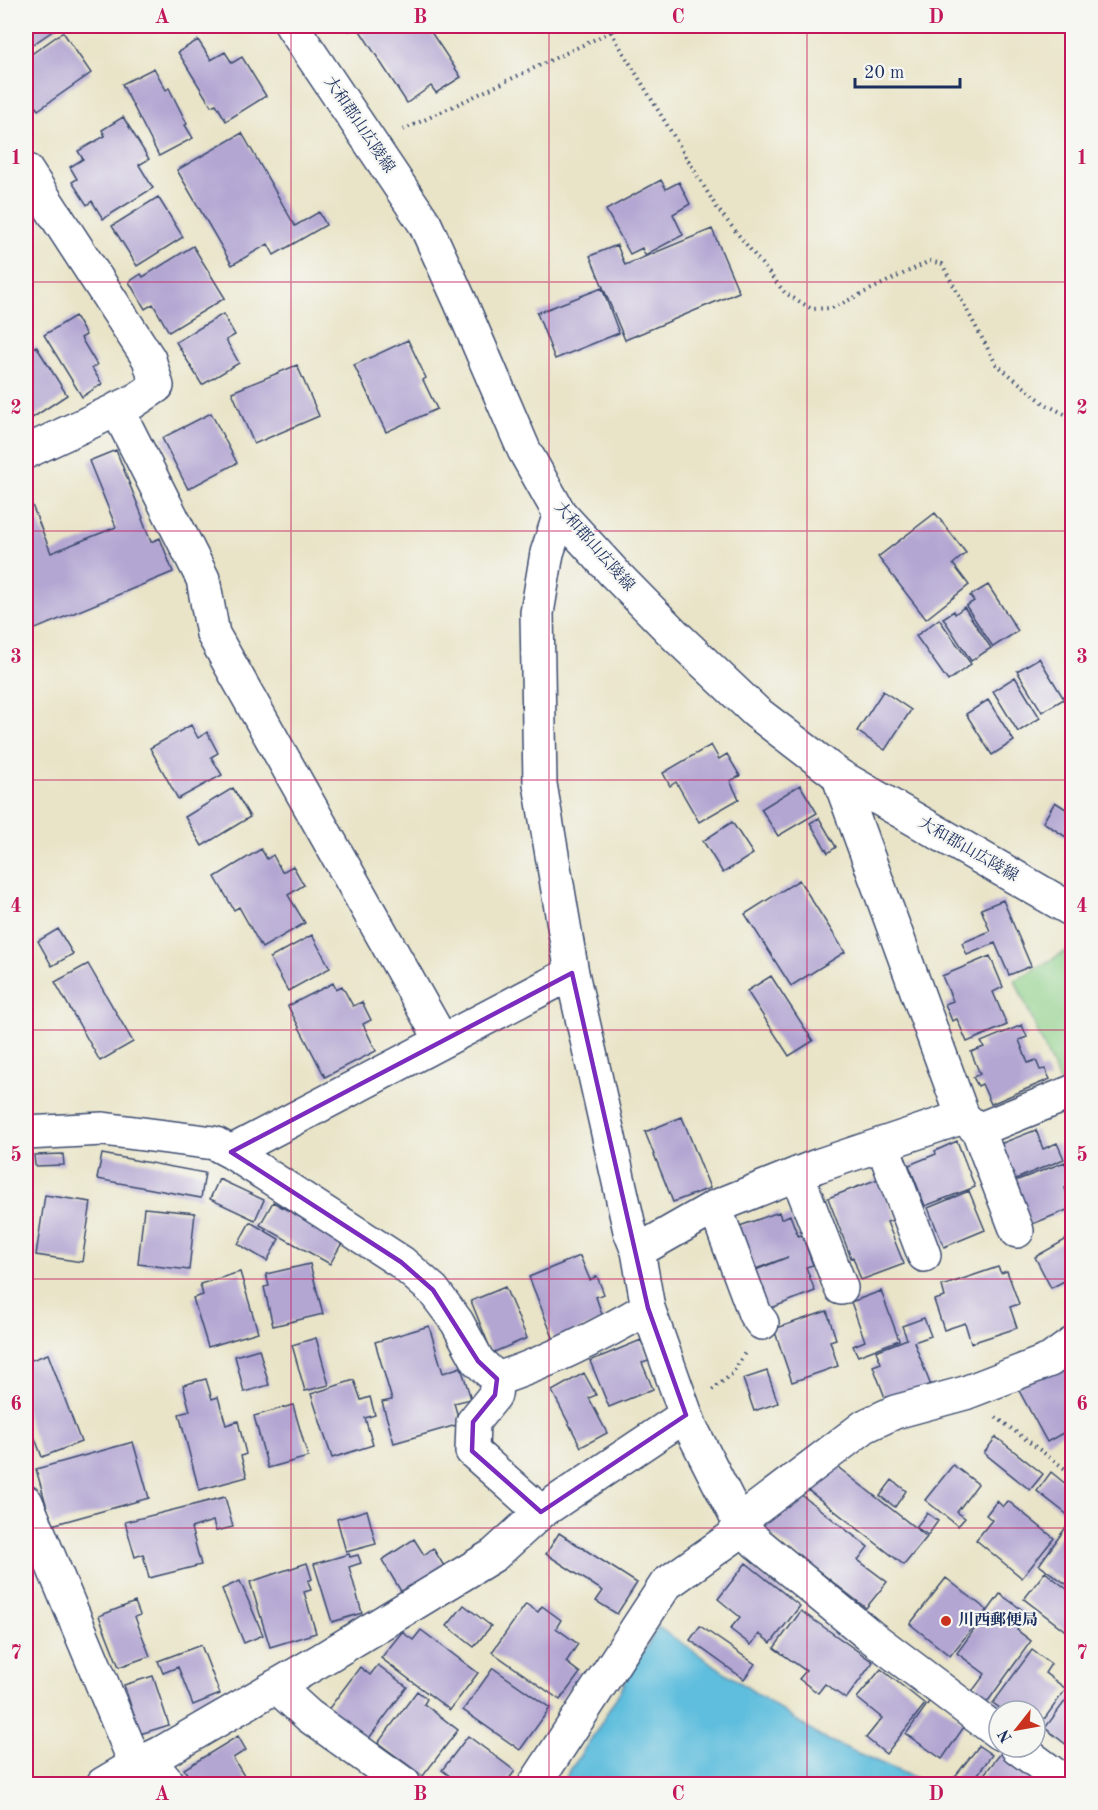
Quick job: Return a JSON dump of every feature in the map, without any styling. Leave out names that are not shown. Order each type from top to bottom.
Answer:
[{"type":"street","name":"大和郡山広陵線","points":[[292,26],[425,224],[524,450],[560,513],[615,574],[676,636],[756,712],[838,775],[1072,910]]},
{"type":"street","points":[[26,170],[149,359],[156,386],[133,402],[26,452]]},
{"type":"street","points":[[117,409],[203,579],[213,634],[442,1041]]},
{"type":"street","points":[[560,513],[547,553],[537,613],[540,784],[572,973],[630,1231],[638,1251],[648,1308],[691,1428],[741,1526],[756,1542],[869,1635],[987,1724]]},
{"type":"street","points":[[838,775],[970,1123],[1017,1231]]},
{"type":"street","points":[[231,1152],[572,973]]},
{"type":"street","points":[[638,1251],[715,1207],[797,1174],[882,1144],[970,1123],[1072,1092]]},
{"type":"street","points":[[26,1133],[103,1129],[214,1143],[401,1262],[433,1290],[457,1322],[478,1360],[497,1379]]},
{"type":"street","points":[[882,1144],[924,1255]]},
{"type":"street","points":[[797,1174],[841,1287]]},
{"type":"street","points":[[715,1207],[755,1314],[762,1323]]},
{"type":"street","points":[[497,1379],[526,1369],[648,1308]]},
{"type":"street","points":[[535,1785],[666,1584],[731,1538],[749,1514],[865,1426],[896,1412],[965,1393],[1050,1360],[1072,1344]]},
{"type":"street","points":[[497,1379],[495,1395],[473,1422],[472,1451],[541,1512]]},
{"type":"street","points":[[103,1785],[129,1768],[146,1761],[321,1660],[494,1555],[541,1512],[686,1415]]},
{"type":"street","points":[[26,1502],[132,1755],[146,1761],[168,1785]]},
{"type":"street","points":[[276,1686],[309,1716],[404,1785]]},
{"type":"street","points":[[1033,1759],[1067,1785]]},
{"type":"path","points":[[374,147],[390,136],[623,26]]},
{"type":"path","points":[[611,32],[717,208],[785,293],[812,309],[832,308],[930,261],[942,264],[996,364],[1046,404],[1072,418]]},
{"type":"path","points":[[686,1415],[696,1403],[732,1374],[762,1323]]},
{"type":"path","points":[[965,1393],[1072,1474]]},
{"type":"highlighted area","points":[[572,973],[648,1308],[686,1415],[541,1512],[472,1451],[473,1422],[495,1395],[497,1379],[478,1361],[433,1290],[401,1262],[231,1152]]},
{"type":"green space","points":[[1072,948],[1072,1078],[1060,1083],[1015,980]]},
{"type":"water","points":[[658,1627],[821,1737],[929,1784],[561,1784],[597,1730]]},
{"type":"building","points":[[26,26],[56,26],[57,28],[26,49]]},
{"type":"building","points":[[345,26],[357,26],[349,31]]},
{"type":"building","points":[[357,26],[427,26],[461,77],[436,93],[431,86],[407,103]]},
{"type":"building","points":[[63,32],[91,73],[38,110],[31,100],[26,103],[26,58]]},
{"type":"building","points":[[198,40],[211,60],[225,52],[232,63],[242,57],[266,96],[226,121],[216,104],[211,106],[178,52]]},
{"type":"building","points":[[154,68],[166,90],[169,88],[193,138],[159,156],[122,84]]},
{"type":"building","points":[[123,117],[149,159],[139,165],[153,188],[103,219],[92,201],[87,205],[72,182],[77,179],[70,167],[83,159],[78,151],[105,136],[102,130]]},
{"type":"building","points":[[242,133],[295,226],[319,212],[326,225],[274,255],[268,244],[232,265],[177,170]]},
{"type":"building","points":[[661,180],[666,189],[679,182],[690,204],[673,214],[683,235],[645,255],[642,248],[630,254],[606,210]]},
{"type":"building","points":[[158,197],[183,237],[137,266],[112,226]]},
{"type":"building","points":[[712,229],[739,292],[625,340],[590,256],[617,245],[625,265]]},
{"type":"building","points":[[193,246],[225,298],[169,332],[153,304],[145,309],[129,282],[141,274],[143,277]]},
{"type":"building","points":[[602,288],[619,333],[555,359],[537,313]]},
{"type":"building","points":[[223,314],[235,335],[226,340],[239,363],[202,385],[176,342]]},
{"type":"building","points":[[75,316],[86,335],[81,338],[97,365],[92,368],[102,384],[82,397],[44,335]]},
{"type":"building","points":[[408,340],[426,378],[423,380],[437,409],[386,432],[354,365]]},
{"type":"building","points":[[36,346],[67,395],[26,422],[26,353]]},
{"type":"building","points":[[297,365],[319,416],[254,444],[232,392]]},
{"type":"building","points":[[211,413],[237,463],[188,489],[162,438]]},
{"type":"building","points":[[116,450],[151,542],[160,538],[173,572],[26,633],[26,490],[51,553],[116,527],[89,461]]},
{"type":"building","points":[[935,513],[966,553],[953,564],[969,585],[926,619],[878,557]]},
{"type":"building","points":[[988,585],[1018,631],[993,647],[966,606],[974,601],[970,596]]},
{"type":"building","points":[[964,607],[991,648],[971,661],[943,618],[954,611],[955,614]]},
{"type":"building","points":[[939,619],[971,664],[948,681],[916,636]]},
{"type":"building","points":[[1039,658],[1064,699],[1042,712],[1017,671]]},
{"type":"building","points":[[1015,677],[1040,718],[1018,732],[993,691]]},
{"type":"building","points":[[883,691],[911,710],[885,750],[857,731]]},
{"type":"building","points":[[988,700],[1014,741],[992,755],[966,714]]},
{"type":"building","points":[[191,725],[198,738],[207,732],[218,753],[211,757],[222,775],[178,799],[150,748]]},
{"type":"building","points":[[711,745],[719,759],[727,754],[740,776],[730,781],[739,799],[699,822],[676,782],[670,786],[663,773]]},
{"type":"building","points":[[800,785],[817,813],[778,836],[761,809]]},
{"type":"building","points":[[233,788],[250,817],[202,846],[185,817]]},
{"type":"building","points":[[1055,802],[1072,813],[1072,841],[1043,822]]},
{"type":"building","points":[[819,818],[836,847],[828,853],[810,823]]},
{"type":"building","points":[[732,822],[753,854],[723,873],[703,841]]},
{"type":"building","points":[[261,849],[267,859],[273,855],[282,872],[293,866],[304,885],[288,895],[305,923],[262,948],[239,907],[234,910],[215,877]]},
{"type":"building","points":[[799,880],[845,952],[791,986],[745,914]]},
{"type":"building","points":[[1003,900],[1031,966],[1009,975],[995,943],[967,955],[962,943],[990,931],[981,909]]},
{"type":"building","points":[[58,929],[73,954],[52,966],[38,941]]},
{"type":"building","points":[[312,935],[330,968],[288,991],[270,958]]},
{"type":"building","points":[[990,956],[1003,987],[993,992],[1007,1025],[967,1042],[957,1019],[952,1021],[945,1004],[953,1001],[942,976]]},
{"type":"building","points":[[88,964],[133,1042],[100,1061],[55,982]]},
{"type":"building","points":[[771,976],[813,1041],[789,1056],[747,991]]},
{"type":"building","points":[[333,983],[336,989],[342,986],[353,1006],[362,1002],[371,1020],[363,1024],[376,1051],[325,1077],[288,1006]]},
{"type":"building","points":[[1022,1025],[1027,1037],[1019,1040],[1028,1063],[1036,1060],[1040,1070],[1045,1069],[1050,1079],[991,1104],[982,1084],[978,1086],[973,1077],[980,1074],[971,1052],[984,1047],[981,1042]]},
{"type":"building","points":[[682,1117],[710,1188],[673,1202],[645,1132]]},
{"type":"building","points":[[1036,1130],[1043,1149],[1057,1143],[1064,1159],[1013,1180],[995,1146]]},
{"type":"building","points":[[957,1141],[975,1187],[925,1206],[909,1165],[936,1154],[935,1151]]},
{"type":"building","points":[[63,1154],[64,1165],[35,1166],[34,1155]]},
{"type":"building","points":[[102,1154],[205,1173],[201,1198],[97,1179]]},
{"type":"building","points":[[1065,1162],[1072,1180],[1072,1185],[1065,1188],[1072,1208],[1030,1225],[1015,1181]]},
{"type":"building","points":[[219,1179],[264,1200],[255,1220],[210,1199]]},
{"type":"building","points":[[878,1179],[896,1219],[887,1222],[904,1264],[861,1280],[828,1198]]},
{"type":"building","points":[[969,1191],[985,1230],[944,1247],[928,1208]]},
{"type":"building","points":[[45,1195],[91,1202],[82,1262],[36,1255]]},
{"type":"building","points":[[273,1202],[343,1241],[330,1264],[260,1225]]},
{"type":"building","points":[[144,1208],[195,1213],[189,1270],[138,1264]]},
{"type":"building","points":[[779,1212],[781,1219],[790,1215],[798,1236],[802,1235],[813,1265],[806,1267],[815,1291],[766,1310],[751,1272],[788,1257],[750,1271],[734,1228]]},
{"type":"building","points":[[250,1222],[279,1239],[267,1261],[238,1244]]},
{"type":"building","points":[[1072,1236],[1072,1277],[1051,1288],[1035,1257]]},
{"type":"building","points":[[580,1256],[590,1280],[597,1276],[604,1294],[596,1297],[604,1320],[554,1340],[529,1277]]},
{"type":"building","points":[[310,1264],[323,1314],[273,1326],[264,1287],[269,1286],[266,1274]]},
{"type":"building","points":[[998,1267],[1001,1273],[1007,1271],[1019,1304],[1010,1307],[1017,1328],[971,1343],[965,1323],[944,1330],[934,1300],[945,1297],[942,1286]]},
{"type":"building","points":[[240,1272],[258,1332],[208,1347],[193,1298],[203,1295],[200,1284]]},
{"type":"building","points":[[505,1287],[527,1338],[492,1353],[471,1301]]},
{"type":"building","points":[[881,1291],[899,1340],[858,1356],[853,1346],[865,1341],[851,1302]]},
{"type":"building","points":[[827,1311],[836,1339],[830,1341],[838,1366],[792,1382],[774,1329]]},
{"type":"building","points":[[924,1318],[931,1336],[914,1342],[931,1386],[887,1403],[873,1366],[881,1363],[876,1351],[907,1339],[902,1326]]},
{"type":"building","points":[[429,1326],[443,1373],[461,1367],[471,1399],[454,1403],[460,1424],[394,1443],[382,1402],[392,1400],[375,1342]]},
{"type":"building","points":[[316,1338],[329,1385],[305,1391],[292,1345]]},
{"type":"building","points":[[641,1340],[649,1361],[642,1363],[653,1389],[609,1407],[590,1361]]},
{"type":"building","points":[[259,1349],[269,1385],[244,1392],[235,1356]]},
{"type":"building","points":[[48,1354],[81,1442],[42,1457],[26,1414],[26,1362]]},
{"type":"building","points":[[1072,1357],[1072,1428],[1047,1442],[1017,1387]]},
{"type":"building","points":[[767,1371],[778,1403],[754,1411],[743,1379]]},
{"type":"building","points":[[584,1373],[596,1395],[589,1398],[607,1433],[581,1447],[552,1391]]},
{"type":"building","points":[[206,1379],[212,1399],[218,1397],[226,1425],[238,1421],[246,1454],[241,1456],[247,1477],[199,1490],[179,1414],[190,1411],[183,1385]]},
{"type":"building","points":[[354,1380],[361,1400],[370,1397],[375,1415],[365,1418],[373,1445],[332,1458],[311,1394]]},
{"type":"building","points":[[293,1405],[308,1457],[268,1468],[254,1416]]},
{"type":"building","points":[[996,1437],[1043,1474],[1030,1490],[984,1453]]},
{"type":"building","points":[[133,1442],[149,1498],[52,1525],[36,1469]]},
{"type":"building","points":[[830,1461],[927,1537],[904,1565],[808,1490]]},
{"type":"building","points":[[953,1465],[978,1484],[957,1512],[965,1518],[958,1526],[925,1500]]},
{"type":"building","points":[[1051,1472],[1072,1489],[1072,1511],[1069,1516],[1037,1491]]},
{"type":"building","points":[[892,1480],[906,1491],[895,1507],[880,1496]]},
{"type":"building","points":[[799,1493],[868,1547],[858,1560],[887,1582],[866,1608],[760,1525]]},
{"type":"building","points":[[225,1497],[233,1527],[216,1531],[213,1521],[191,1528],[201,1565],[149,1578],[143,1554],[135,1557],[125,1522]]},
{"type":"building","points":[[997,1501],[1003,1507],[1008,1501],[1054,1538],[1022,1578],[976,1540],[992,1520],[986,1515]]},
{"type":"building","points":[[367,1510],[376,1544],[346,1552],[337,1519]]},
{"type":"building","points":[[927,1513],[938,1521],[928,1535],[916,1527]]},
{"type":"building","points":[[1069,1523],[1072,1526],[1072,1588],[1039,1565]]},
{"type":"building","points":[[559,1533],[637,1583],[617,1614],[596,1601],[603,1591],[546,1554]]},
{"type":"building","points":[[414,1539],[424,1555],[433,1548],[444,1566],[402,1593],[382,1560]]},
{"type":"building","points":[[349,1554],[350,1557],[358,1555],[361,1563],[349,1567],[362,1613],[332,1622],[314,1564]]},
{"type":"building","points":[[307,1563],[312,1579],[308,1581],[311,1590],[304,1592],[316,1633],[270,1647],[250,1582]]},
{"type":"building","points":[[746,1563],[800,1606],[771,1643],[759,1634],[751,1645],[730,1629],[740,1617],[718,1599]]},
{"type":"building","points":[[1045,1572],[1072,1593],[1072,1636],[1024,1599]]},
{"type":"building","points":[[946,1578],[987,1610],[950,1656],[910,1624]]},
{"type":"building","points":[[240,1581],[263,1635],[244,1643],[222,1589]]},
{"type":"building","points":[[1000,1594],[1028,1614],[1017,1630],[1031,1641],[990,1699],[987,1699],[986,1704],[971,1693],[985,1674],[957,1653]]},
{"type":"building","points":[[135,1602],[140,1615],[135,1617],[150,1656],[119,1667],[99,1616]]},
{"type":"building","points":[[526,1604],[538,1612],[542,1606],[561,1620],[556,1628],[578,1644],[566,1662],[580,1673],[560,1700],[492,1652]]},
{"type":"building","points":[[464,1605],[491,1626],[474,1647],[447,1626]]},
{"type":"building","points":[[801,1611],[873,1662],[846,1699],[825,1684],[818,1693],[799,1679],[806,1671],[774,1648]]},
{"type":"building","points":[[700,1626],[755,1664],[744,1679],[690,1640]]},
{"type":"building","points":[[421,1630],[478,1673],[450,1710],[381,1658],[402,1632],[413,1640]]},
{"type":"building","points":[[201,1645],[220,1694],[193,1705],[178,1667],[163,1673],[158,1661]]},
{"type":"building","points":[[1032,1650],[1051,1664],[1045,1673],[1066,1689],[1047,1715],[1047,1699],[996,1699]]},
{"type":"building","points":[[378,1665],[407,1687],[367,1741],[327,1711],[360,1667],[370,1675]]},
{"type":"building","points":[[493,1668],[550,1708],[520,1750],[463,1710]]},
{"type":"building","points":[[881,1669],[925,1704],[886,1754],[866,1738],[882,1718],[857,1698]]},
{"type":"building","points":[[153,1676],[169,1725],[140,1734],[124,1685]]},
{"type":"building","points":[[417,1691],[427,1699],[424,1704],[458,1730],[423,1776],[378,1743]]},
{"type":"building","points":[[1072,1692],[1072,1749],[1047,1730],[1047,1725]]},
{"type":"building","points":[[931,1699],[966,1724],[942,1759],[906,1734]]},
{"type":"building","points":[[238,1736],[246,1750],[233,1758],[249,1784],[193,1784],[184,1769]]},
{"type":"building","points":[[468,1736],[515,1771],[505,1784],[460,1784],[442,1770]]},
{"type":"building","points":[[979,1746],[987,1752],[987,1759],[989,1759],[974,1779],[981,1784],[949,1784]]},
{"type":"building","points":[[996,1759],[1011,1759],[1040,1782],[1039,1784],[990,1784],[981,1778]]},
{"type":"place","name":"川西郵便局","points":[[946,1621]]}]
